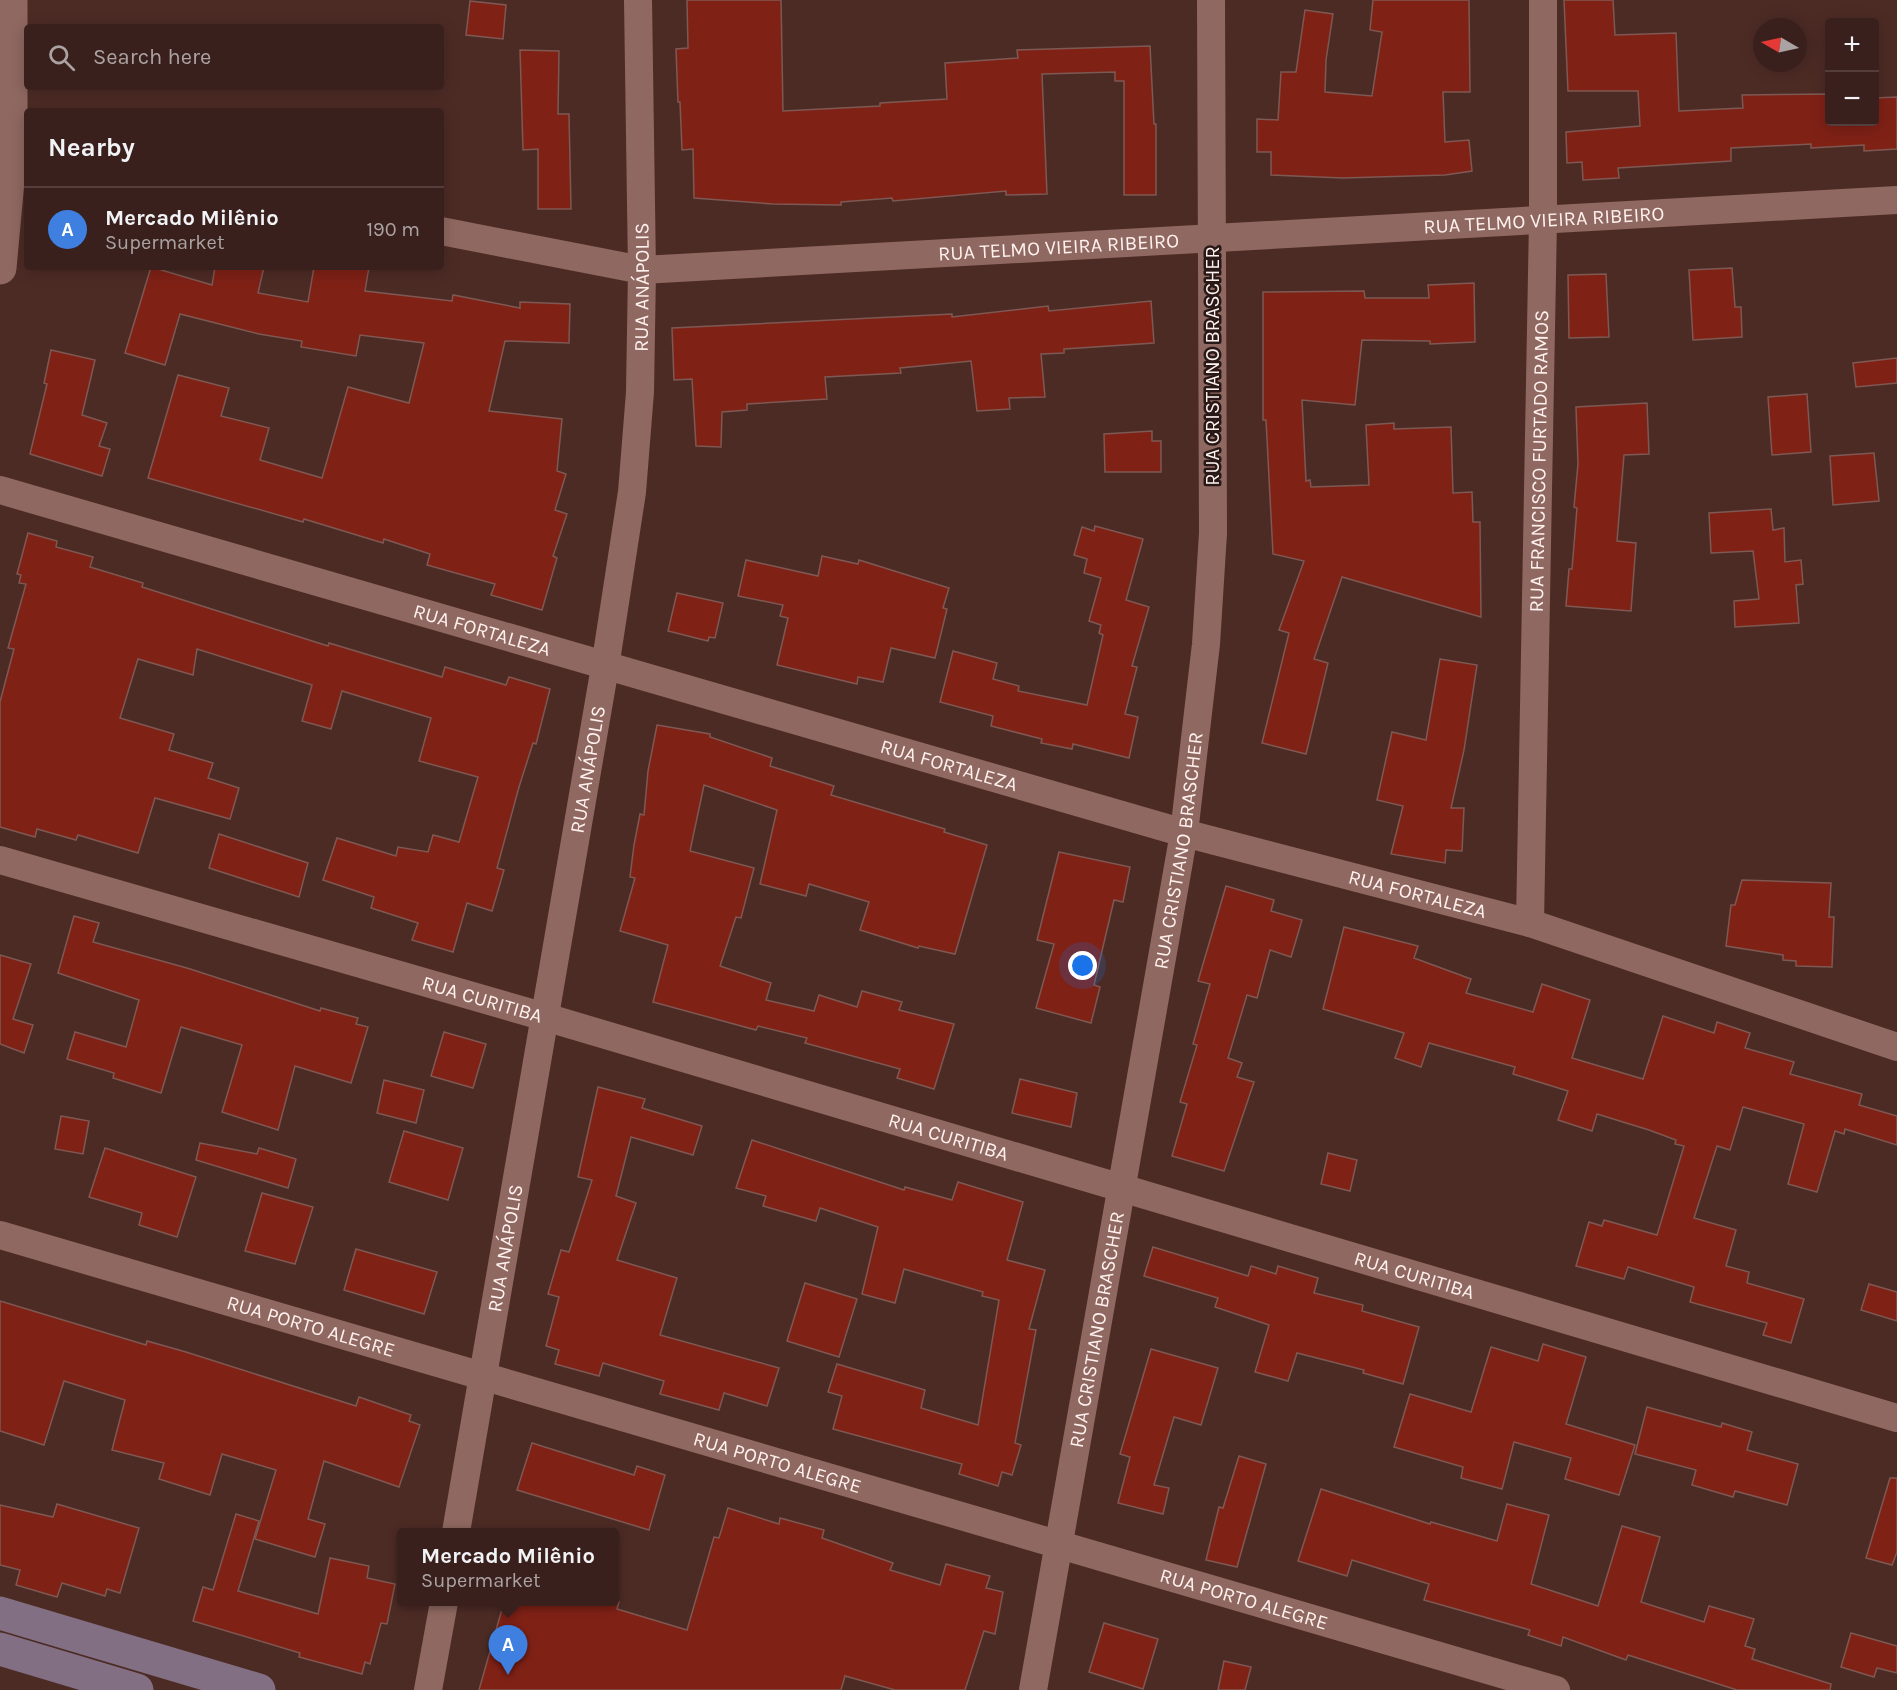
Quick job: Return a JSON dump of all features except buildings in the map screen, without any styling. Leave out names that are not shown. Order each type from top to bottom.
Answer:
[{"type":"main road","points":[[0,1613],[260,1690]]},
{"type":"main road","points":[[0,1649],[138,1690]]},
{"type":"street","points":[[0,268],[19,150],[11,0]]},
{"type":"street","name":"RUA ANÁPOLIS","points":[[457,1528],[605,667],[632,492],[640,392],[642,270],[638,0]]},
{"type":"street","name":"RUA CRISTIANO BRASCHER","points":[[1033,1690],[1184,833],[1206,644],[1213,533],[1211,0]]},
{"type":"street","name":"RUA FRANCISCO FURTADO RAMOS","points":[[1530,923],[1543,220],[1543,0]]},
{"type":"street","name":"RUA TELMO VIEIRA RIBEIRO","points":[[444,232],[642,270],[1897,200]]},
{"type":"street","name":"RUA FORTALEZA","points":[[0,490],[1184,833],[1530,923],[1897,1047]]},
{"type":"street","name":"RUA CURITIBA","points":[[0,860],[545,1017],[1897,1418]]},
{"type":"street","name":"RUA PORTO ALEGRE","points":[[0,1235],[1556,1690]]},
{"type":"street","points":[[428,1690],[443,1606]]},
{"type":"place","name":"Mercado Milênio","points":[[508,1675]]}]
